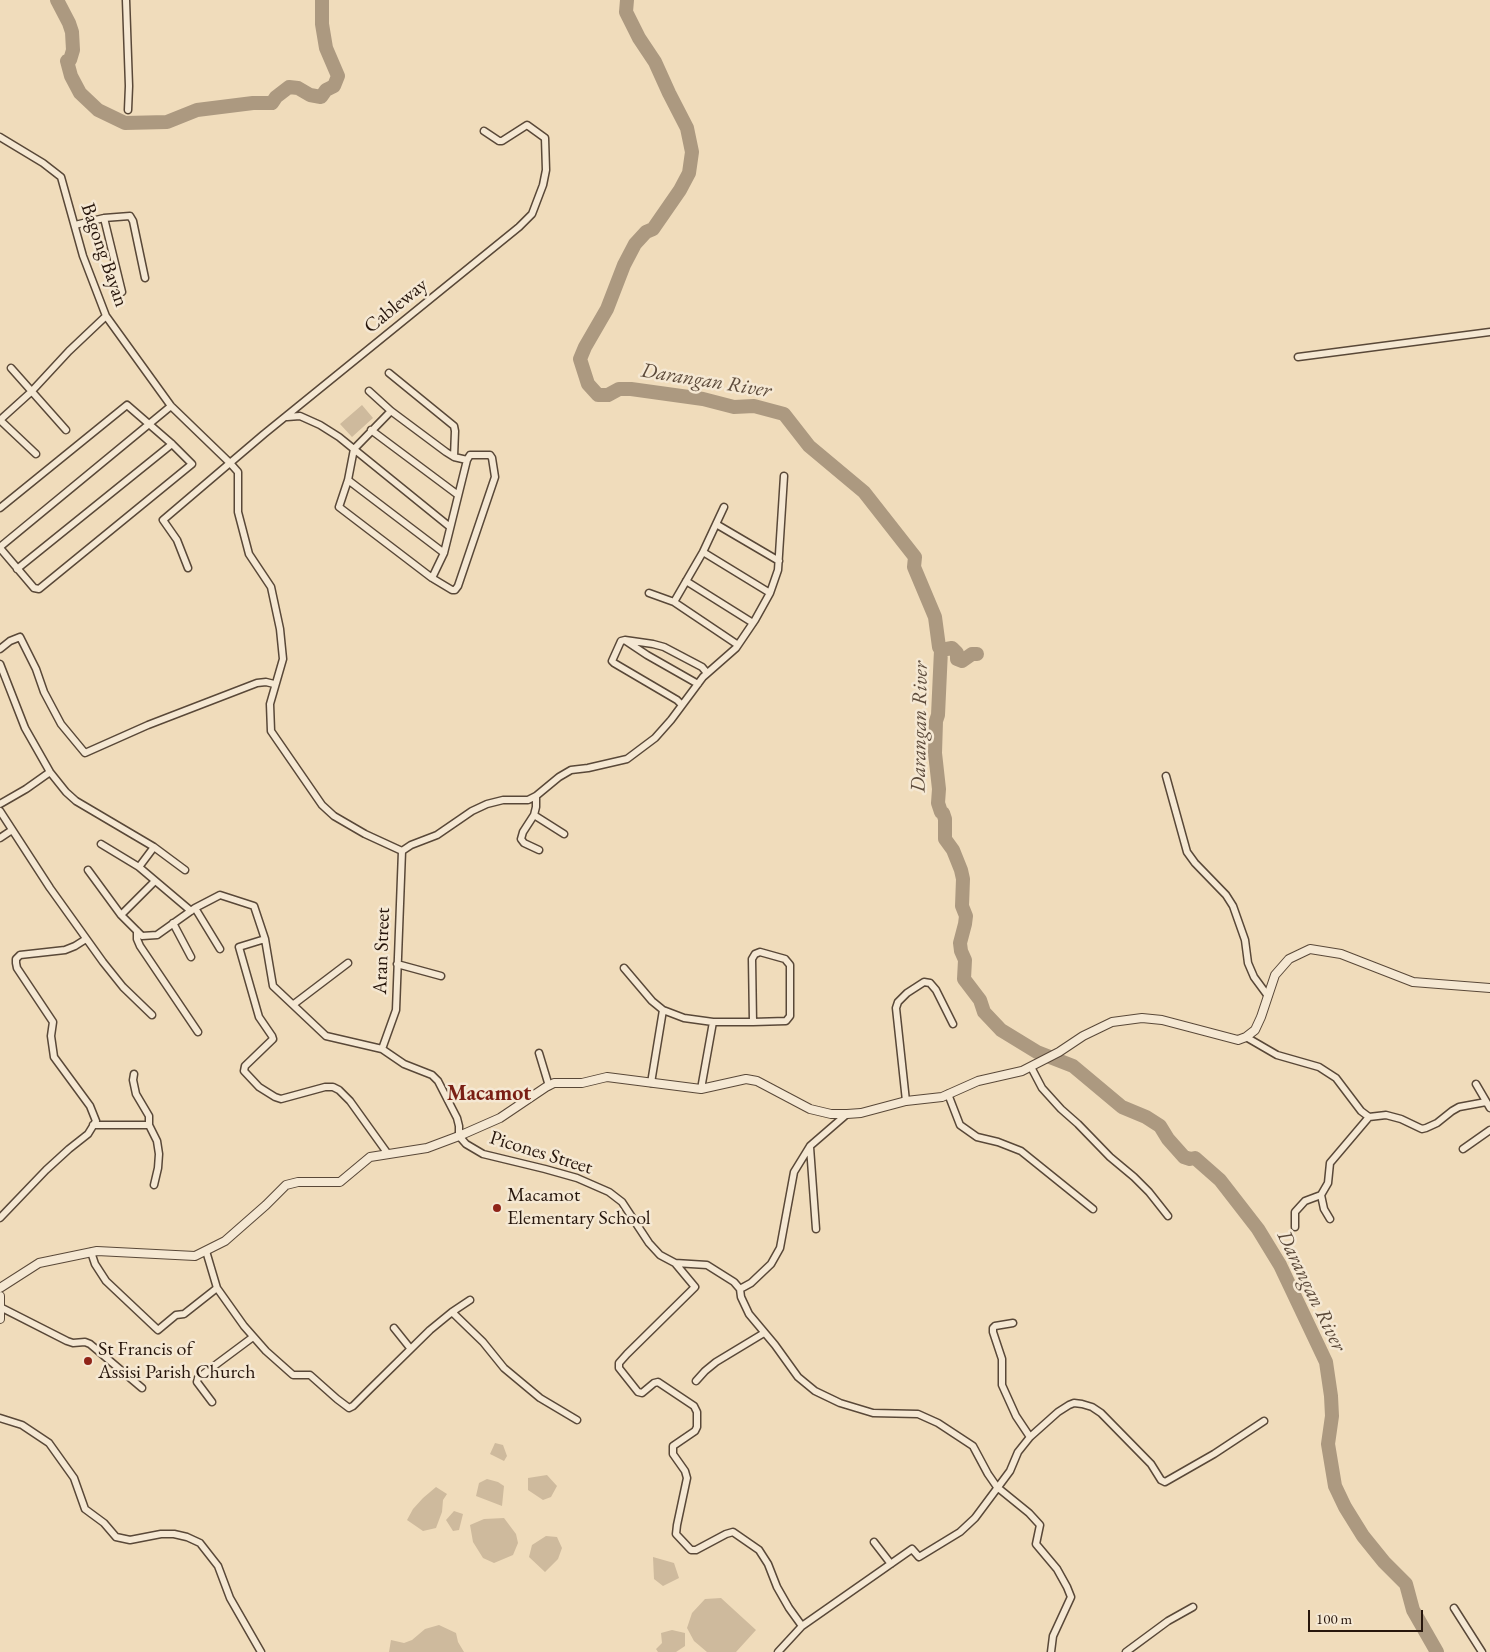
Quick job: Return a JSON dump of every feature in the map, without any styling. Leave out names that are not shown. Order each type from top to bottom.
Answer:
[{"type":"street","points":[[126,0],[128,110]]},
{"type":"street","name":"Cableway","points":[[188,568],[177,540],[163,520],[532,214],[543,185],[546,170],[545,138],[527,125],[502,141],[498,141],[484,131]]},
{"type":"street","name":"Bagong Bayan","points":[[0,137],[44,163],[60,177],[83,256],[106,316],[171,406],[230,463]]},
{"type":"street","points":[[75,225],[104,218],[128,216],[132,219],[145,278]]},
{"type":"street","points":[[104,218],[122,292]]},
{"type":"street","points":[[36,454],[0,420],[31,392],[106,316]]},
{"type":"street","points":[[1298,357],[1490,332]]},
{"type":"street","points":[[11,368],[66,430]]},
{"type":"street","points":[[389,373],[454,426],[454,457]]},
{"type":"street","points":[[369,391],[391,411],[454,457],[467,460]]},
{"type":"street","points":[[0,508],[125,405],[129,406],[150,424],[192,464],[37,589],[0,548],[150,424],[171,406]]},
{"type":"street","points":[[391,411],[354,449],[348,480],[339,507],[432,578],[452,590],[456,590],[458,586],[495,477],[492,458],[490,455],[470,455],[467,460],[444,553],[432,578]]},
{"type":"street","points":[[284,418],[300,416],[320,425],[354,449],[450,527]]},
{"type":"street","points":[[372,430],[458,495]]},
{"type":"street","points":[[17,569],[172,444]]},
{"type":"street","points":[[230,463],[238,472],[238,512],[249,554],[272,586],[280,629],[283,659],[274,684],[270,704],[271,731],[322,805],[334,816],[365,834],[402,851],[437,835],[472,811],[487,804],[503,800],[528,800],[571,770],[627,759],[655,738],[707,673],[738,645],[770,593],[778,570],[784,476]]},
{"type":"street","points":[[348,480],[444,553]]},
{"type":"street","points":[[674,602],[703,552],[724,506]]},
{"type":"street","points":[[716,524],[779,561]]},
{"type":"street","points":[[703,552],[770,593]]},
{"type":"street","points":[[686,581],[753,623]]},
{"type":"street","points":[[649,593],[674,602],[738,645]]},
{"type":"street","points":[[0,649],[10,641],[20,637],[36,668],[44,692],[60,724],[85,753],[148,725],[257,683],[266,682],[274,684]]},
{"type":"street","points":[[682,705],[677,700],[614,664],[612,661],[621,641],[625,640],[664,647],[702,668],[707,673]]},
{"type":"street","points":[[625,640],[698,684]]},
{"type":"street","points":[[0,664],[25,728],[50,772],[66,792],[76,801],[154,847],[185,870]]},
{"type":"street","points":[[0,804],[50,772]]},
{"type":"street","points":[[1166,776],[1187,852],[1234,906],[1245,940],[1248,963],[1254,977],[1268,996]]},
{"type":"street","points":[[536,796],[534,815],[523,832],[521,839],[524,843],[539,850]]},
{"type":"street","points":[[0,811],[86,939],[123,987],[152,1015]]},
{"type":"street","points":[[534,815],[564,834]]},
{"type":"street","points":[[0,838],[12,830]]},
{"type":"street","points":[[100,844],[139,867],[193,909],[220,950]]},
{"type":"street","points":[[139,867],[154,847]]},
{"type":"street","name":"Aran Street","points":[[382,1049],[396,1010],[402,851]]},
{"type":"street","points":[[88,870],[121,916],[142,936],[158,935],[193,909],[220,895],[254,906],[265,939],[273,986],[326,1036],[382,1049],[404,1064],[432,1075],[438,1081],[457,1118],[459,1136]]},
{"type":"street","points":[[121,916],[155,880]]},
{"type":"street","points":[[173,923],[191,957]]},
{"type":"street","points":[[137,931],[140,946],[198,1032]]},
{"type":"street","points":[[0,1218],[46,1170],[88,1134],[96,1121],[90,1106],[54,1057],[51,1036],[53,1022],[17,968],[16,963],[16,959],[20,955],[65,950],[86,939]]},
{"type":"street","points":[[265,939],[239,948],[259,1017],[273,1039],[245,1066],[244,1071],[259,1086],[274,1097],[281,1099],[326,1087],[333,1087],[339,1090],[350,1100],[388,1154]]},
{"type":"street","points":[[0,1288],[39,1263],[97,1251],[195,1256],[225,1241],[266,1205],[286,1184],[298,1182],[340,1182],[370,1157],[428,1148],[459,1136],[500,1118],[554,1084],[582,1083],[607,1077],[701,1089],[746,1080],[757,1081],[810,1109],[831,1114],[861,1113],[906,1100],[942,1097],[978,1081],[1022,1071],[1059,1052],[1082,1036],[1112,1022],[1142,1018],[1162,1020],[1238,1040],[1255,1030],[1275,975],[1290,959],[1310,949],[1341,954],[1413,982],[1490,988]]},
{"type":"street","points":[[624,968],[646,994],[663,1010],[684,1018],[713,1022],[754,1022],[786,1021],[790,1016],[790,965],[785,959],[760,952],[755,954],[752,959],[754,1022]]},
{"type":"street","points":[[294,1004],[348,963]]},
{"type":"street","points":[[397,964],[441,976]]},
{"type":"street","points":[[906,1100],[896,1008],[898,1002],[907,993],[924,982],[930,983],[936,990],[954,1024]]},
{"type":"street","points":[[651,1083],[663,1010]]},
{"type":"street","points":[[701,1089],[713,1022]]},
{"type":"street","points":[[1246,1037],[1277,1055],[1319,1067],[1336,1078],[1361,1111],[1369,1117]]},
{"type":"street","points":[[540,1053],[549,1086]]},
{"type":"street","points":[[1034,1066],[1042,1088],[1061,1109],[1139,1182],[1168,1216]]},
{"type":"street","points":[[134,1074],[133,1080],[136,1094],[149,1116],[149,1125],[157,1141],[159,1154],[154,1185]]},
{"type":"street","points":[[1330,1218],[1324,1209],[1322,1195],[1328,1183],[1330,1163],[1369,1117],[1386,1115],[1426,1128],[1437,1123],[1459,1107],[1488,1105],[1476,1084]]},
{"type":"street","points":[[948,1094],[960,1125],[977,1137],[998,1142],[1021,1151],[1093,1209]]},
{"type":"street","points":[[847,1114],[810,1146],[794,1172],[780,1248],[771,1264],[750,1283],[740,1289],[741,1297],[749,1314],[798,1377],[815,1391],[840,1403],[874,1413],[918,1414],[957,1434],[973,1446],[997,1487],[1029,1513],[1040,1525],[1036,1544],[1057,1570],[1071,1597],[1053,1636],[1051,1652]]},
{"type":"street","points":[[93,1125],[149,1125]]},
{"type":"street","points":[[1463,1149],[1490,1130]]},
{"type":"street","name":"Picones Street","points":[[459,1136],[466,1144],[479,1152],[577,1178],[609,1192],[622,1202],[649,1243],[660,1256],[675,1263],[707,1265],[727,1277],[740,1289]]},
{"type":"street","points":[[810,1146],[816,1229]]},
{"type":"street","points":[[1295,1228],[1294,1212],[1305,1201],[1322,1195]]},
{"type":"street","points":[[206,1251],[217,1288],[253,1337],[293,1374],[310,1375],[349,1408],[354,1406],[410,1348],[452,1312],[470,1300]]},
{"type":"street","points":[[91,1252],[95,1264],[106,1281],[158,1330],[176,1315],[184,1314],[217,1288]]},
{"type":"street","points":[[675,1263],[695,1286],[619,1363],[620,1368],[638,1392],[642,1394],[654,1383],[658,1382],[694,1406],[697,1412],[697,1427],[695,1431],[673,1446],[673,1454],[685,1471],[687,1478],[676,1525],[676,1534],[691,1550],[696,1550],[733,1532],[759,1550],[768,1564],[777,1587],[802,1626]]},
{"type":"street","points":[[0,1296],[0,1319]]},
{"type":"street","points":[[0,1307],[67,1341],[90,1344],[142,1388]]},
{"type":"street","points":[[452,1312],[483,1342],[504,1368],[540,1398],[578,1420]]},
{"type":"street","points":[[1013,1323],[995,1326],[993,1332],[1002,1359],[1002,1385],[1016,1416],[1030,1437]]},
{"type":"street","points":[[394,1328],[410,1348]]},
{"type":"street","points":[[696,1381],[716,1362],[764,1333]]},
{"type":"street","points":[[212,1402],[198,1382],[198,1378],[253,1337]]},
{"type":"street","points":[[778,1652],[802,1626],[912,1549],[919,1557],[960,1532],[975,1518],[1010,1471],[1018,1452],[1030,1437],[1058,1412],[1069,1405],[1074,1403],[1092,1407],[1101,1413],[1118,1428],[1151,1464],[1161,1480],[1165,1482],[1214,1454],[1264,1421]]},
{"type":"street","points":[[0,1418],[22,1425],[49,1443],[74,1478],[85,1509],[104,1523],[116,1537],[130,1540],[161,1534],[174,1534],[187,1537],[200,1544],[218,1566],[230,1598],[261,1652]]},
{"type":"street","points":[[874,1542],[891,1564]]},
{"type":"street","points":[[1126,1652],[1168,1621],[1193,1608]]},
{"type":"street","points":[[1454,1608],[1482,1652]]},
{"type":"shaded area","points":[[362,405],[373,418],[352,437],[340,424]]},
{"type":"shaded area","points":[[495,1443],[503,1445],[507,1456],[504,1461],[490,1454]]},
{"type":"shaded area","points":[[547,1475],[557,1486],[551,1497],[543,1500],[528,1490],[528,1478]]},
{"type":"shaded area","points":[[487,1479],[504,1486],[502,1506],[476,1496],[479,1483]]},
{"type":"shaded area","points":[[436,1487],[447,1494],[443,1500],[442,1512],[436,1528],[423,1531],[407,1520],[413,1509]]},
{"type":"shaded area","points":[[454,1511],[463,1514],[459,1530],[453,1531],[446,1520]]},
{"type":"shaded area","points":[[504,1518],[516,1534],[518,1543],[513,1555],[494,1563],[483,1558],[473,1542],[470,1525],[484,1519]]},
{"type":"shaded area","points":[[546,1536],[557,1537],[562,1548],[558,1559],[545,1572],[529,1557],[532,1545]]},
{"type":"shaded area","points":[[653,1557],[674,1563],[679,1578],[663,1586],[654,1579]]},
{"type":"shaded area","points":[[721,1598],[756,1630],[736,1652],[707,1652],[694,1641],[687,1628],[692,1613],[705,1599]]},
{"type":"shaded area","points":[[439,1625],[456,1633],[458,1642],[464,1652],[389,1652],[391,1640],[404,1643],[412,1640],[425,1629]]},
{"type":"shaded area","points":[[672,1630],[685,1633],[685,1646],[676,1652],[658,1652],[656,1649],[662,1643],[661,1633]]},
{"type":"waterway","name":"Darangan River","points":[[57,0],[72,32],[73,50],[70,60],[67,61],[71,76],[80,93],[98,110],[125,123],[167,122],[197,110],[253,103],[272,103],[276,97],[289,87],[298,88],[310,95],[321,97],[326,90],[334,86],[338,76],[326,48],[322,24],[322,0]]},
{"type":"waterway","name":"Darangan River","points":[[627,0],[626,12],[639,38],[655,62],[687,128],[692,152],[689,173],[680,190],[653,229],[646,232],[635,244],[624,265],[607,309],[585,347],[580,359],[588,384],[598,395],[608,395],[619,389],[631,389],[703,399],[734,407],[754,406],[784,414],[809,446],[864,492],[915,557],[914,567],[935,617],[941,650],[952,648],[957,653],[957,659],[962,661],[972,654],[977,654]]},
{"type":"waterway","name":"Darangan River","points":[[941,650],[935,753],[939,789],[938,803],[945,819],[945,839],[953,850],[963,879],[962,906],[966,916],[960,943],[965,960],[964,979],[980,1000],[984,1012],[1001,1030],[1037,1052],[1073,1066],[1122,1107],[1146,1117],[1160,1126],[1168,1139],[1184,1157],[1195,1158],[1220,1180],[1258,1229],[1280,1265],[1326,1362],[1332,1416],[1328,1444],[1335,1486],[1345,1507],[1363,1536],[1384,1562],[1406,1584],[1413,1610],[1437,1652]]},
{"type":"place","name":"Macamot Elementary School","points":[[497,1208]]},
{"type":"place","name":"St Francis of Assisi Parish Church","points":[[88,1361]]},
{"type":"district","name":"Macamot","points":[[489,1094]]}]
